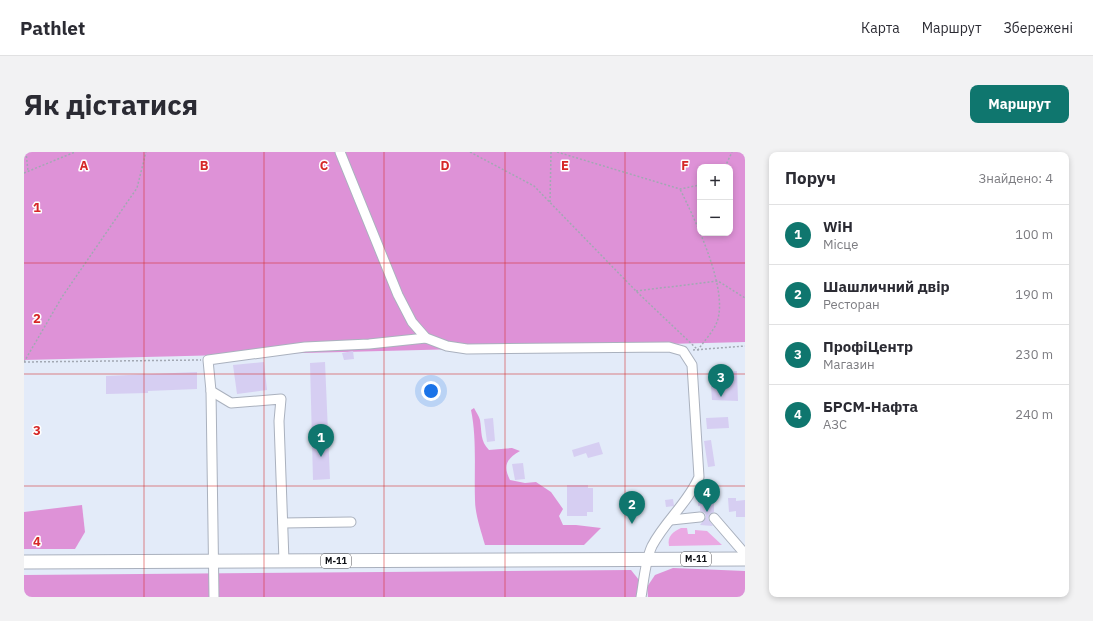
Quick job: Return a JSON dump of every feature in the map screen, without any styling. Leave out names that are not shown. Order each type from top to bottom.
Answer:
[{"type":"highway","name":"М-11","points":[[24,562],[214,560],[745,559]]},
{"type":"street","points":[[340,152],[398,295],[412,322],[426,338]]},
{"type":"street","points":[[214,597],[211,391],[208,360],[305,347],[370,344],[426,338],[447,346],[467,349],[669,347],[683,351],[692,366],[699,477],[692,492],[652,546],[647,559],[641,597]]},
{"type":"street","points":[[211,391],[231,403],[281,399],[279,421],[284,561]]},
{"type":"street","points":[[671,520],[700,517]]},
{"type":"street","points":[[714,518],[745,554]]},
{"type":"street","points":[[283,523],[351,522]]},
{"type":"path","points":[[26,152],[28,171]]},
{"type":"path","points":[[24,173],[75,152]]},
{"type":"path","points":[[24,362],[62,297],[137,188],[146,152]]},
{"type":"path","points":[[470,152],[534,186],[636,291],[698,350]]},
{"type":"path","points":[[550,202],[551,152]]},
{"type":"path","points":[[557,152],[680,189],[697,186]]},
{"type":"path","points":[[726,164],[732,152]]},
{"type":"path","points":[[680,189],[718,281],[719,310],[717,322],[698,350]]},
{"type":"path","points":[[636,291],[718,281],[745,298]]},
{"type":"path","points":[[683,351],[745,346]]},
{"type":"path","points":[[24,362],[168,359],[208,360]]},
{"type":"shaded area","points":[[24,152],[745,152],[745,342],[24,360]]},
{"type":"shaded area","points":[[474,408],[480,420],[484,443],[489,450],[512,448],[520,451],[507,463],[506,467],[510,480],[525,483],[536,482],[551,492],[563,509],[559,516],[563,525],[601,528],[584,545],[485,545],[478,522],[475,505],[475,443],[471,410]]},
{"type":"shaded area","points":[[82,505],[85,532],[75,549],[24,549],[24,512]]},
{"type":"shaded area","points":[[681,528],[687,528],[688,534],[695,534],[695,530],[707,531],[722,545],[669,546],[671,535]]},
{"type":"shaded area","points":[[673,568],[745,571],[745,597],[648,597],[647,587],[655,575]]},
{"type":"shaded area","points":[[631,570],[639,580],[640,597],[24,597],[24,575]]},
{"type":"building","points":[[353,351],[354,359],[344,360],[342,353]]},
{"type":"building","points":[[264,362],[267,390],[237,394],[233,365]]},
{"type":"building","points":[[325,362],[330,479],[313,480],[310,363]]},
{"type":"building","points":[[737,371],[738,401],[712,400],[711,386],[725,386],[725,372]]},
{"type":"building","points":[[197,372],[197,389],[148,391],[148,393],[106,394],[106,376]]},
{"type":"building","points":[[728,417],[729,428],[707,429],[706,418]]},
{"type":"building","points":[[493,418],[495,441],[487,442],[484,419]]},
{"type":"building","points":[[711,440],[715,466],[708,467],[704,441]]},
{"type":"building","points":[[599,442],[603,454],[588,458],[586,453],[574,457],[572,450]]},
{"type":"building","points":[[523,463],[525,479],[515,480],[512,464]]},
{"type":"building","points":[[567,485],[588,485],[588,488],[593,488],[593,512],[587,512],[587,516],[567,516]]},
{"type":"building","points":[[698,496],[714,496],[714,512],[710,514],[708,519],[713,526],[700,525],[706,517],[705,513],[700,511],[700,506],[698,506]]},
{"type":"building","points":[[728,498],[736,498],[736,501],[745,500],[745,517],[736,517],[736,511],[729,512]]},
{"type":"building","points":[[673,499],[674,506],[666,507],[665,500]]},
{"type":"place","name":"ПрофіЦентр","points":[[721,397]]},
{"type":"place","name":"WiH","points":[[321,457]]},
{"type":"place","name":"БРСМ-Нафта","points":[[707,512]]},
{"type":"place","name":"Шашличний двір","points":[[632,524]]}]
